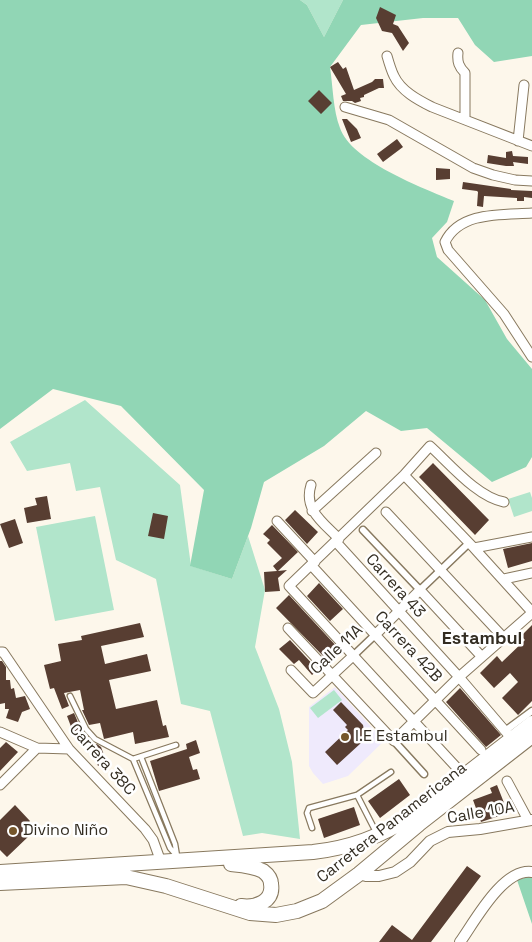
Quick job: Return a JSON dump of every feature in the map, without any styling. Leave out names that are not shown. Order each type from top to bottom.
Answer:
[{"type":"highway","name":"Carretera Panamericana","points":[[0,872],[334,850],[363,842],[378,836],[412,816],[508,735],[532,723]]},
{"type":"highway","name":"Carretera Panamericana","points":[[0,883],[126,877],[154,882],[250,913],[276,915],[297,911],[322,900],[359,874],[419,824],[532,736]]},
{"type":"highway","points":[[184,859],[251,867],[264,872],[269,878],[271,883],[270,895],[262,903],[248,907],[218,903]]},
{"type":"street","points":[[458,53],[457,60],[460,68],[466,73],[465,119]]},
{"type":"street","points":[[387,56],[394,76],[400,85],[411,95],[432,107],[532,146]]},
{"type":"street","points":[[518,141],[525,117],[524,85]]},
{"type":"street","points":[[345,107],[389,120],[473,168],[515,180],[532,181]]},
{"type":"street","points":[[532,213],[482,216],[467,221],[452,230],[445,242],[448,250],[504,314],[532,357]]},
{"type":"street","points":[[458,769],[290,586],[404,475],[430,446],[483,495],[504,502]]},
{"type":"street","points":[[311,486],[308,498],[312,511],[376,453]]},
{"type":"street","points":[[394,742],[459,677],[532,612],[504,579],[404,475]]},
{"type":"street","name":"Carrera 43","points":[[312,511],[397,611],[459,677],[508,735]]},
{"type":"street","points":[[386,512],[504,637]]},
{"type":"street","name":"Carrera 42B","points":[[277,522],[481,750]]},
{"type":"street","points":[[363,530],[482,657]]},
{"type":"street","points":[[472,546],[532,537]]},
{"type":"street","name":"Calle 11A","points":[[291,670],[312,694],[376,634],[440,569],[472,546]]},
{"type":"street","points":[[504,579],[532,573]]},
{"type":"street","points":[[288,628],[424,774]]},
{"type":"street","name":"Carrera 38C","points":[[1,652],[69,749],[145,829],[153,840],[161,862]]},
{"type":"street","points":[[508,735],[532,711]]},
{"type":"street","points":[[0,732],[37,748],[69,749]]},
{"type":"street","points":[[0,785],[37,748]]},
{"type":"street","points":[[507,781],[530,820]]},
{"type":"street","name":"Calle 10A","points":[[359,874],[379,876],[395,872],[410,862],[430,840],[448,832],[480,829],[530,820]]},
{"type":"street","points":[[460,942],[503,884],[518,873],[532,872]]},
{"type":"lane","points":[[70,696],[86,729],[95,739],[133,759],[170,848],[184,859]]},
{"type":"lane","points":[[133,759],[176,745]]},
{"type":"lane","points":[[141,757],[175,844],[184,859]]},
{"type":"lane","points":[[312,828],[307,813],[309,808],[357,795],[391,772]]},
{"type":"lane","points":[[357,795],[378,836]]},
{"type":"shaded area","name":"I.E Estambul","points":[[335,687],[384,741],[348,776],[323,784],[309,766],[309,707]]},
{"type":"green space","points":[[0,0],[300,0],[307,5],[324,37],[343,0],[532,0],[532,56],[494,62],[475,45],[458,18],[423,18],[361,25],[330,67],[333,98],[340,128],[347,140],[358,152],[389,172],[454,201],[447,222],[432,238],[437,257],[485,300],[507,339],[532,369],[532,457],[526,467],[492,482],[427,428],[401,431],[366,411],[324,446],[264,482],[251,528],[232,579],[190,566],[204,490],[121,406],[53,389],[0,429]]},
{"type":"green space","points":[[300,0],[343,0],[324,37],[307,5]]},
{"type":"green space","points":[[85,400],[180,485],[191,566],[232,579],[248,536],[265,590],[255,647],[279,709],[292,762],[300,839],[262,833],[243,836],[210,711],[181,704],[156,579],[116,560],[100,487],[76,491],[70,463],[27,471],[10,442]]},
{"type":"green space","points":[[530,492],[532,511],[514,517],[508,499]]},
{"type":"green space","points":[[95,516],[114,610],[55,621],[36,527]]},
{"type":"green space","points":[[334,690],[342,700],[318,718],[310,708]]},
{"type":"green space","points":[[532,876],[532,924],[517,880]]},
{"type":"building","points":[[380,7],[396,15],[393,24],[398,26],[409,43],[403,51],[392,33],[382,31],[376,18]]},
{"type":"building","points":[[338,62],[343,69],[346,67],[354,90],[375,79],[383,79],[384,88],[379,88],[364,95],[364,97],[360,98],[361,101],[355,103],[343,101],[341,96],[346,94],[330,67]]},
{"type":"building","points":[[319,90],[332,103],[321,114],[308,101]]},
{"type":"building","points":[[342,119],[347,119],[357,129],[361,138],[351,142]]},
{"type":"building","points":[[397,139],[403,147],[383,162],[377,154]]},
{"type":"building","points":[[512,151],[513,156],[528,157],[528,164],[513,162],[514,166],[506,166],[487,163],[488,155],[506,158],[506,152]]},
{"type":"building","points":[[436,168],[450,169],[450,179],[436,180]]},
{"type":"building","points":[[463,182],[511,190],[532,191],[532,198],[524,197],[524,201],[517,201],[517,198],[484,196],[483,207],[477,206],[478,192],[462,189]]},
{"type":"building","points":[[433,463],[489,520],[475,535],[419,477]]},
{"type":"building","points":[[47,496],[51,519],[27,523],[24,508],[37,505],[35,498]]},
{"type":"building","points":[[295,510],[318,532],[307,544],[285,520]]},
{"type":"building","points":[[153,513],[168,516],[164,539],[148,536]]},
{"type":"building","points":[[15,519],[23,543],[9,548],[0,524]]},
{"type":"building","points":[[272,525],[298,552],[278,571],[287,570],[278,578],[280,591],[265,592],[264,572],[277,571],[273,566],[282,558],[267,543],[270,540],[263,534]]},
{"type":"building","points":[[532,543],[532,561],[508,568],[503,549]]},
{"type":"building","points":[[319,583],[343,609],[330,621],[307,596]]},
{"type":"building","points":[[289,595],[339,649],[327,660],[276,608]]},
{"type":"building","points":[[140,623],[144,637],[101,646],[105,664],[147,654],[151,671],[109,680],[116,709],[157,700],[163,726],[166,725],[169,737],[135,744],[133,732],[104,739],[100,723],[89,725],[82,710],[84,710],[80,690],[64,693],[69,706],[62,709],[54,688],[50,689],[44,665],[61,661],[58,644],[82,640],[81,636]]},
{"type":"building","points":[[532,625],[532,701],[518,715],[502,698],[518,682],[510,673],[494,688],[480,673],[497,656],[502,662],[525,640],[521,636]]},
{"type":"building","points":[[290,640],[318,670],[312,675],[299,660],[294,664],[279,649]]},
{"type":"building","points":[[0,661],[6,667],[6,680],[10,680],[11,689],[14,688],[16,698],[25,696],[30,709],[22,712],[18,722],[6,718],[9,709],[5,709],[5,703],[0,704]]},
{"type":"building","points":[[460,688],[501,735],[486,747],[446,702]]},
{"type":"building","points":[[341,702],[363,725],[365,735],[359,741],[361,743],[337,765],[325,752],[348,730],[345,727],[347,725],[333,710]]},
{"type":"building","points":[[74,713],[80,727],[78,727],[79,730],[73,732],[67,716]]},
{"type":"building","points":[[196,740],[200,753],[189,757],[193,770],[197,769],[200,779],[159,791],[150,761],[187,749],[186,744]]},
{"type":"building","points":[[6,742],[18,752],[0,771],[0,748]]},
{"type":"building","points":[[97,744],[101,747],[107,763],[98,766],[91,746]]},
{"type":"building","points":[[399,779],[410,795],[380,818],[368,801]]},
{"type":"building","points":[[497,785],[508,813],[481,822],[473,800],[492,793],[490,788]]},
{"type":"building","name":"Divino Niño","points":[[15,805],[30,821],[23,828],[30,835],[7,857],[0,850],[0,820]]},
{"type":"building","points":[[354,807],[360,825],[324,838],[318,819]]},
{"type":"building","points":[[467,866],[481,876],[431,942],[379,942],[392,925],[412,940]]},
{"type":"place","name":"I.E Estambul","points":[[345,737]]},
{"type":"place","name":"Divino Niño","points":[[13,831]]},
{"type":"district","name":"Estambul","points":[[482,639]]}]
